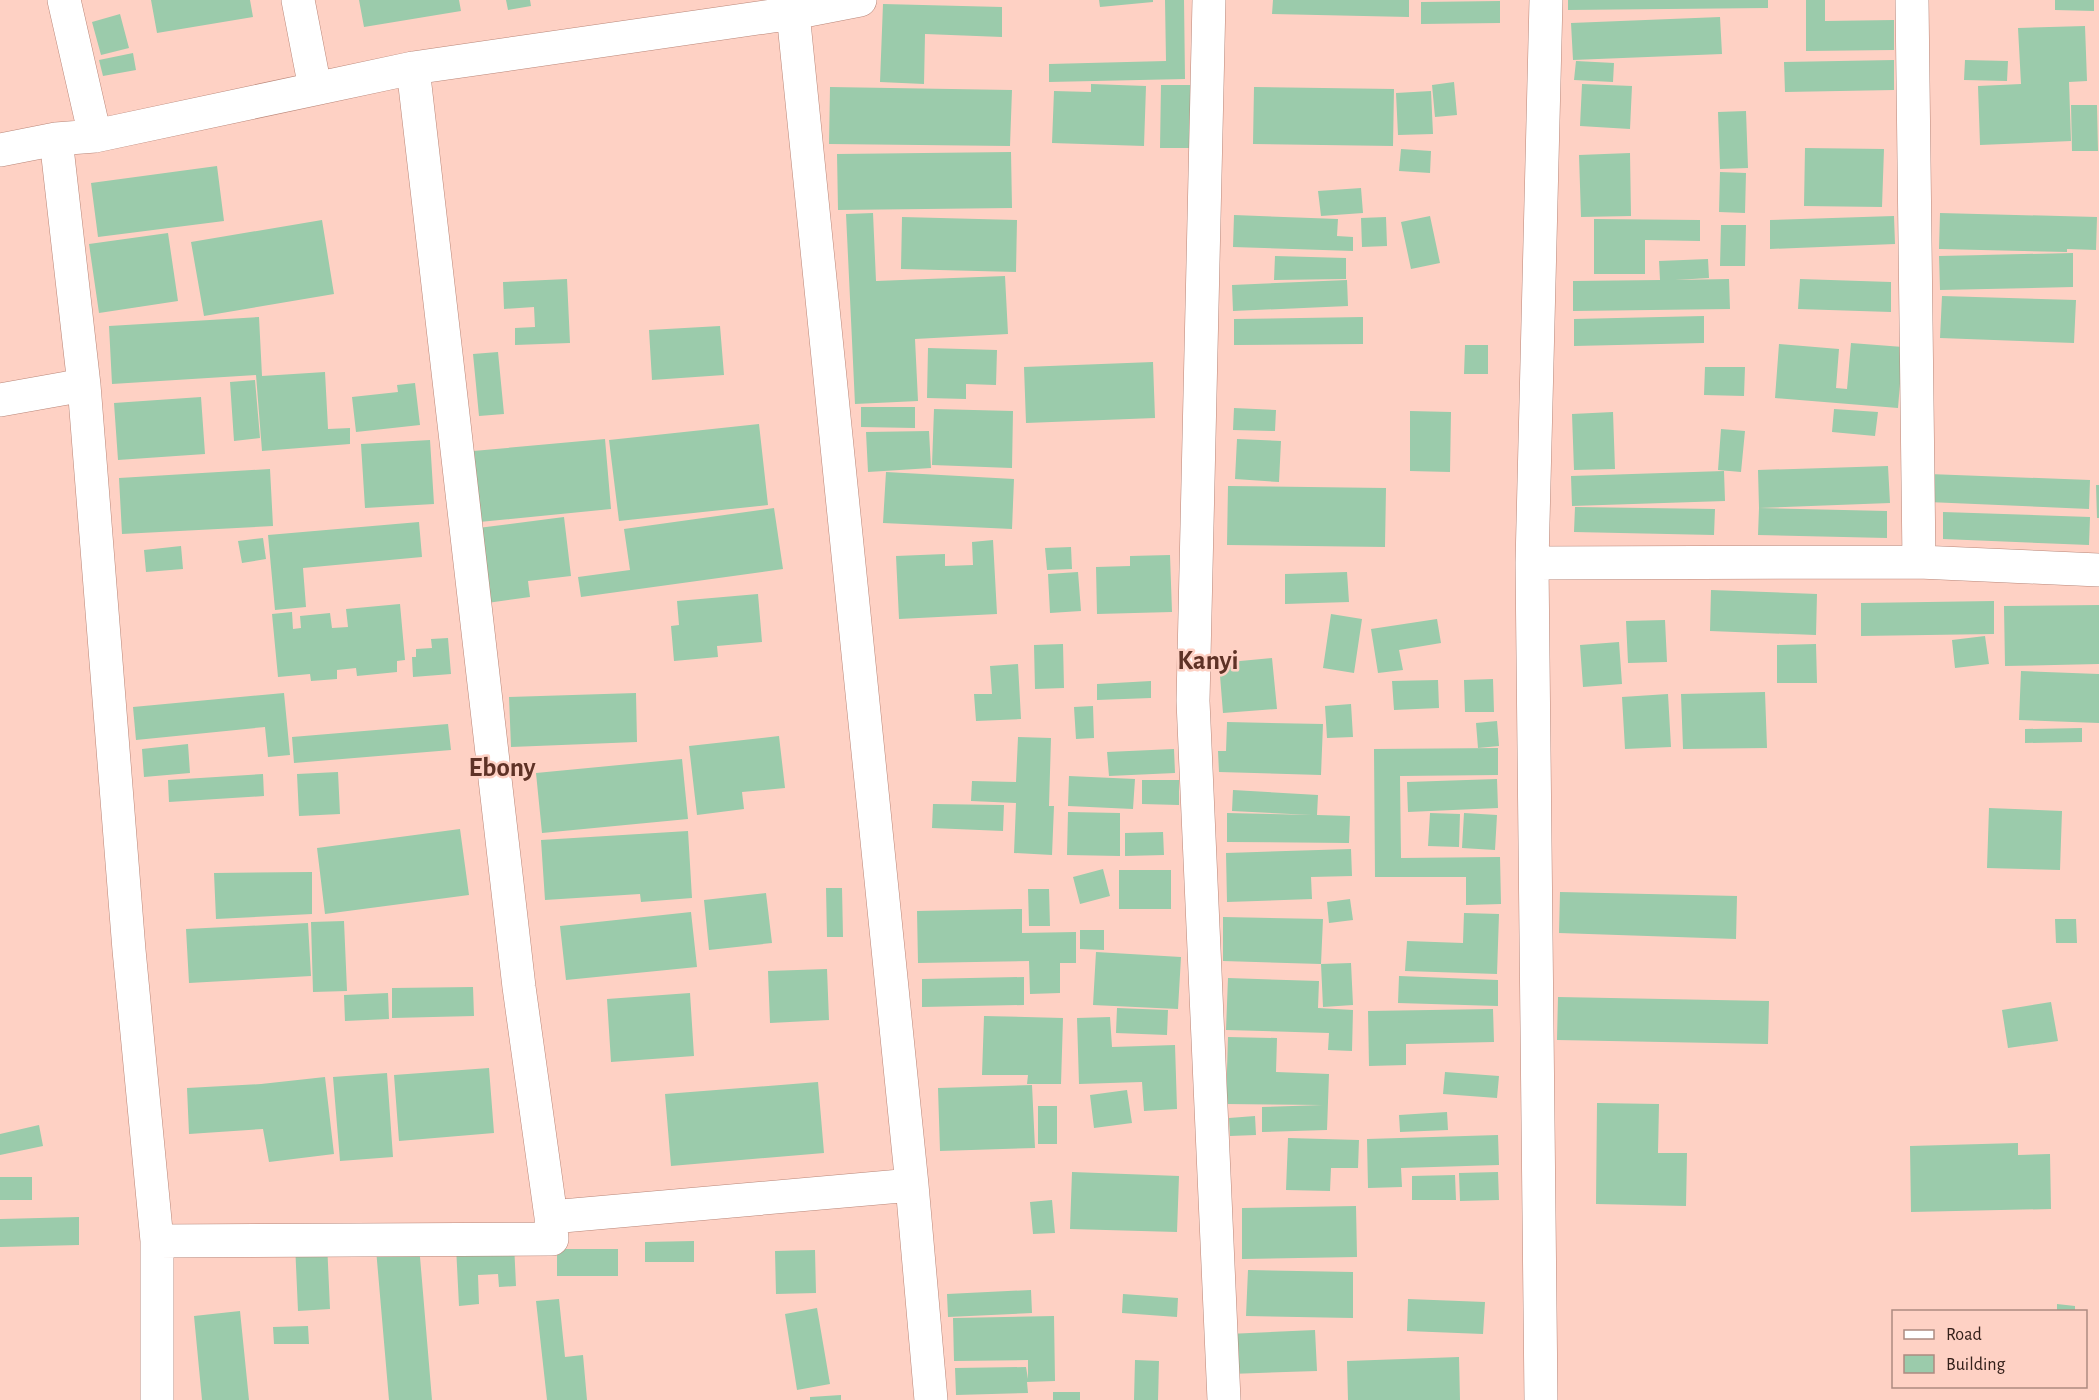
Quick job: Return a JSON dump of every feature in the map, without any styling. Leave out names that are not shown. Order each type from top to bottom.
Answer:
[{"type":"street","points":[[64,0],[95,136]]},
{"type":"street","points":[[298,0],[315,88]]},
{"type":"street","points":[[0,150],[56,139],[95,136],[413,68],[793,13],[860,0]]},
{"type":"street","points":[[1209,0],[1192,701],[1224,1400]]},
{"type":"street","points":[[1541,1400],[1532,563],[1546,0]]},
{"type":"street","points":[[1912,0],[1919,562]]},
{"type":"street","points":[[793,13],[912,1185],[931,1400]]},
{"type":"street","points":[[157,1241],[552,1239],[551,1217],[519,987],[413,68]]},
{"type":"street","points":[[56,139],[84,385],[129,950],[157,1241],[157,1400]]},
{"type":"street","points":[[0,400],[84,385]]},
{"type":"street","points":[[1532,563],[1919,562],[2099,570]]},
{"type":"street","points":[[551,1217],[912,1185]]},
{"type":"building","points":[[151,0],[250,0],[253,17],[157,33]]},
{"type":"building","points":[[359,0],[459,0],[461,11],[364,27]]},
{"type":"building","points":[[506,0],[530,0],[531,6],[508,10]]},
{"type":"building","points":[[1099,0],[1153,0],[1153,2],[1100,7]]},
{"type":"building","points":[[1165,0],[1184,0],[1185,79],[1049,82],[1049,64],[1166,61]]},
{"type":"building","points":[[1273,0],[1409,0],[1409,17],[1272,14]]},
{"type":"building","points":[[1568,0],[1768,0],[1768,8],[1568,10]]},
{"type":"building","points":[[1806,0],[1825,0],[1825,21],[1894,20],[1894,50],[1806,51]]},
{"type":"building","points":[[2055,0],[2094,0],[2094,11],[2055,10]]},
{"type":"building","points":[[1500,1],[1500,23],[1421,24],[1421,2]]},
{"type":"building","points":[[883,4],[1002,7],[1002,37],[925,34],[924,84],[880,82]]},
{"type":"building","points":[[120,14],[129,48],[101,55],[92,22]]},
{"type":"building","points":[[1720,17],[1722,54],[1573,60],[1571,23]]},
{"type":"building","points":[[2085,26],[2087,81],[2069,82],[2071,141],[1980,145],[1978,86],[2021,84],[2018,28]]},
{"type":"building","points":[[133,53],[136,70],[103,76],[99,60]]},
{"type":"building","points":[[1894,60],[1894,90],[1785,92],[1784,62]]},
{"type":"building","points":[[1965,60],[2008,61],[2007,81],[1964,80]]},
{"type":"building","points":[[1576,61],[1614,63],[1613,82],[1574,80]]},
{"type":"building","points":[[1454,82],[1457,115],[1435,117],[1432,85]]},
{"type":"building","points":[[1091,84],[1146,86],[1144,146],[1052,143],[1054,91],[1091,92]]},
{"type":"building","points":[[1582,84],[1632,86],[1630,129],[1580,126]]},
{"type":"building","points":[[1161,85],[1191,85],[1191,148],[1160,148]]},
{"type":"building","points":[[830,87],[1012,90],[1010,146],[829,144]]},
{"type":"building","points":[[1254,87],[1394,89],[1393,146],[1253,144]]},
{"type":"building","points":[[1431,91],[1433,134],[1398,135],[1396,93]]},
{"type":"building","points":[[2071,105],[2097,105],[2098,151],[2072,151]]},
{"type":"building","points":[[1746,111],[1748,168],[1720,169],[1718,112]]},
{"type":"building","points":[[1805,148],[1884,149],[1882,207],[1804,206]]},
{"type":"building","points":[[1401,149],[1431,151],[1430,173],[1399,171]]},
{"type":"building","points":[[1011,152],[1012,208],[838,210],[837,154]]},
{"type":"building","points":[[1630,153],[1631,216],[1581,217],[1579,155]]},
{"type":"building","points":[[217,166],[224,221],[98,237],[91,183]]},
{"type":"building","points":[[1720,172],[1746,173],[1745,213],[1719,212]]},
{"type":"building","points":[[1361,188],[1363,213],[1321,216],[1318,191]]},
{"type":"building","points":[[873,213],[876,281],[1005,276],[1008,334],[915,339],[918,401],[855,404],[846,214]]},
{"type":"building","points":[[1940,213],[2097,217],[2096,250],[2067,249],[2067,252],[1939,249]]},
{"type":"building","points":[[1234,215],[1338,219],[1337,236],[1353,237],[1353,251],[1233,247]]},
{"type":"building","points":[[1430,216],[1440,263],[1411,269],[1401,222]]},
{"type":"building","points":[[1894,216],[1895,244],[1770,249],[1770,220]]},
{"type":"building","points":[[902,217],[1017,220],[1016,272],[901,269]]},
{"type":"building","points":[[1386,217],[1387,246],[1362,247],[1361,218]]},
{"type":"building","points":[[1594,219],[1700,220],[1700,241],[1645,240],[1645,274],[1594,274]]},
{"type":"building","points":[[322,220],[334,294],[204,316],[191,242]]},
{"type":"building","points":[[1721,225],[1746,225],[1745,266],[1720,266]]},
{"type":"building","points":[[168,233],[178,301],[99,313],[89,244]]},
{"type":"building","points":[[2073,253],[2073,287],[1940,290],[1939,256]]},
{"type":"building","points":[[1275,256],[1346,258],[1346,279],[1274,280]]},
{"type":"building","points":[[1708,259],[1709,278],[1675,280],[1729,279],[1730,309],[1573,311],[1573,281],[1660,280],[1659,261]]},
{"type":"building","points":[[567,279],[570,343],[515,345],[515,328],[535,327],[534,307],[504,309],[503,282]]},
{"type":"building","points":[[1800,279],[1891,282],[1891,312],[1798,309]]},
{"type":"building","points":[[1347,280],[1348,306],[1233,311],[1232,285]]},
{"type":"building","points":[[1942,296],[2076,300],[2074,343],[1940,338]]},
{"type":"building","points":[[1704,316],[1704,343],[1574,346],[1574,319]]},
{"type":"building","points":[[259,317],[262,376],[325,372],[328,429],[350,428],[350,444],[262,451],[256,375],[112,384],[109,326]]},
{"type":"building","points":[[1363,317],[1363,344],[1234,345],[1234,319]]},
{"type":"building","points":[[720,326],[724,375],[652,380],[649,330]]},
{"type":"building","points":[[1851,343],[1903,347],[1898,408],[1775,398],[1779,344],[1839,349],[1836,388],[1847,389]]},
{"type":"building","points":[[1465,345],[1488,345],[1488,374],[1464,374]]},
{"type":"building","points":[[928,348],[997,350],[996,385],[966,384],[966,399],[927,398]]},
{"type":"building","points":[[498,352],[504,414],[479,416],[473,354]]},
{"type":"building","points":[[1153,362],[1155,418],[1026,423],[1024,367]]},
{"type":"building","points":[[1705,367],[1745,367],[1744,396],[1704,395]]},
{"type":"building","points":[[255,380],[260,438],[234,441],[230,382]]},
{"type":"building","points":[[415,383],[420,425],[356,432],[352,397],[398,392],[397,385]]},
{"type":"building","points":[[201,397],[205,454],[118,460],[114,403]]},
{"type":"building","points":[[861,407],[915,407],[915,428],[861,427]]},
{"type":"building","points":[[1234,408],[1276,410],[1275,431],[1233,430]]},
{"type":"building","points":[[934,409],[1013,411],[1012,468],[932,465]]},
{"type":"building","points":[[1834,409],[1878,412],[1875,436],[1832,432]]},
{"type":"building","points":[[1410,411],[1451,412],[1450,472],[1410,471]]},
{"type":"building","points":[[1613,412],[1615,469],[1574,470],[1572,414]]},
{"type":"building","points":[[759,424],[768,505],[619,521],[609,440]]},
{"type":"building","points":[[1721,429],[1745,431],[1741,472],[1718,470]]},
{"type":"building","points":[[929,431],[931,468],[868,472],[866,432]]},
{"type":"building","points":[[605,439],[611,509],[469,523],[462,452]]},
{"type":"building","points":[[1237,439],[1281,441],[1279,482],[1235,479]]},
{"type":"building","points":[[430,440],[434,504],[365,508],[361,444]]},
{"type":"building","points":[[1888,466],[1890,503],[1759,508],[1758,470]]},
{"type":"building","points":[[270,469],[273,526],[122,534],[119,478]]},
{"type":"building","points":[[1724,471],[1725,501],[1572,506],[1571,476]]},
{"type":"building","points":[[886,472],[1014,479],[1012,529],[883,523]]},
{"type":"building","points":[[1929,474],[2090,480],[2089,509],[1928,502]]},
{"type":"building","points":[[2096,485],[2099,485],[2099,518],[2097,518]]},
{"type":"building","points":[[1228,486],[1386,488],[1385,547],[1227,545]]},
{"type":"building","points":[[1575,507],[1715,509],[1714,535],[1574,532]]},
{"type":"building","points":[[774,508],[783,569],[581,597],[578,577],[630,570],[624,529]]},
{"type":"building","points":[[1759,508],[1887,511],[1887,538],[1758,535]]},
{"type":"building","points":[[1943,512],[2090,517],[2089,545],[1943,539]]},
{"type":"building","points":[[564,517],[571,576],[528,581],[530,597],[480,604],[470,529]]},
{"type":"building","points":[[419,522],[422,557],[303,568],[306,607],[275,610],[268,535]]},
{"type":"building","points":[[263,538],[266,559],[242,563],[238,541]]},
{"type":"building","points":[[993,540],[997,614],[899,619],[896,556],[945,554],[945,566],[973,565],[972,542]]},
{"type":"building","points":[[181,546],[183,569],[146,572],[144,550]]},
{"type":"building","points":[[1071,547],[1072,569],[1047,570],[1045,548]]},
{"type":"building","points":[[1170,555],[1172,612],[1097,614],[1096,567],[1130,566],[1130,556]]},
{"type":"building","points":[[1078,572],[1081,611],[1050,613],[1048,574]]},
{"type":"building","points":[[1347,572],[1349,602],[1285,604],[1285,574]]},
{"type":"building","points":[[1711,590],[1817,594],[1816,635],[1710,631]]},
{"type":"building","points":[[758,594],[762,642],[717,646],[718,657],[674,661],[671,626],[679,625],[677,601]]},
{"type":"building","points":[[1994,601],[1994,634],[1861,636],[1861,603]]},
{"type":"building","points":[[400,604],[405,660],[397,661],[397,672],[357,676],[356,668],[337,670],[337,679],[311,681],[310,674],[278,677],[272,614],[292,612],[293,629],[301,628],[300,616],[330,613],[332,628],[348,627],[346,609]]},
{"type":"building","points":[[2099,605],[2099,664],[2005,666],[2004,606]]},
{"type":"building","points":[[1331,614],[1362,619],[1354,673],[1323,668]]},
{"type":"building","points":[[1437,619],[1441,643],[1399,650],[1403,670],[1378,673],[1371,629]]},
{"type":"building","points":[[1665,620],[1667,662],[1628,663],[1626,621]]},
{"type":"building","points":[[1985,636],[1989,664],[1955,668],[1952,640]]},
{"type":"building","points":[[448,638],[451,674],[413,677],[412,657],[416,657],[416,649],[432,648],[431,639]]},
{"type":"building","points":[[1619,642],[1622,684],[1583,687],[1580,645]]},
{"type":"building","points":[[1063,644],[1064,688],[1035,689],[1034,645]]},
{"type":"building","points":[[1816,644],[1817,683],[1777,683],[1777,645]]},
{"type":"building","points":[[1272,658],[1277,709],[1223,713],[1219,663]]},
{"type":"building","points":[[1018,664],[1021,719],[976,721],[974,694],[992,694],[990,666]]},
{"type":"building","points":[[2021,671],[2099,674],[2099,723],[2019,720]]},
{"type":"building","points":[[1493,679],[1494,712],[1465,712],[1464,680]]},
{"type":"building","points":[[1438,680],[1439,708],[1394,710],[1392,681]]},
{"type":"building","points":[[1151,681],[1151,698],[1097,700],[1097,684]]},
{"type":"building","points":[[1765,692],[1767,748],[1683,749],[1681,694]]},
{"type":"building","points":[[284,693],[290,755],[268,757],[265,727],[136,740],[133,707]]},
{"type":"building","points":[[636,693],[637,742],[511,747],[509,697]]},
{"type":"building","points":[[1668,694],[1671,747],[1625,749],[1622,697]]},
{"type":"building","points":[[1351,704],[1353,737],[1327,738],[1325,706]]},
{"type":"building","points":[[1093,706],[1094,738],[1076,739],[1074,707]]},
{"type":"building","points":[[1497,721],[1499,746],[1478,748],[1476,723]]},
{"type":"building","points":[[1227,722],[1323,724],[1321,775],[1219,772],[1218,751],[1226,751]]},
{"type":"building","points":[[448,724],[451,750],[294,763],[292,737]]},
{"type":"building","points":[[2082,728],[2082,742],[2025,743],[2025,729]]},
{"type":"building","points":[[779,736],[785,788],[742,792],[744,809],[697,815],[689,746]]},
{"type":"building","points":[[1018,737],[1051,738],[1049,806],[1054,806],[1052,855],[1014,853],[1016,803],[971,801],[972,781],[1016,782]]},
{"type":"building","points":[[188,744],[190,773],[144,777],[142,749]]},
{"type":"building","points":[[1498,748],[1498,775],[1400,776],[1401,858],[1500,857],[1501,904],[1466,905],[1466,877],[1375,877],[1374,749]]},
{"type":"building","points":[[1174,749],[1175,773],[1109,776],[1107,752]]},
{"type":"building","points":[[682,759],[688,819],[542,833],[536,773]]},
{"type":"building","points":[[338,772],[340,814],[299,816],[297,774]]},
{"type":"building","points":[[263,774],[264,796],[169,802],[168,780]]},
{"type":"building","points":[[1069,776],[1135,779],[1133,809],[1068,806]]},
{"type":"building","points":[[1497,779],[1498,808],[1408,812],[1407,782]]},
{"type":"building","points":[[1142,780],[1179,780],[1179,805],[1142,804]]},
{"type":"building","points":[[1233,790],[1318,795],[1317,815],[1350,816],[1349,843],[1227,842],[1227,813],[1312,815],[1232,811]]},
{"type":"building","points":[[933,804],[1004,805],[1003,831],[932,828]]},
{"type":"building","points":[[1989,808],[2062,811],[2060,870],[1987,868]]},
{"type":"building","points":[[1068,812],[1120,813],[1120,856],[1067,855]]},
{"type":"building","points":[[1430,813],[1460,814],[1459,847],[1428,846]]},
{"type":"building","points":[[1464,813],[1497,815],[1495,850],[1462,848]]},
{"type":"building","points":[[460,829],[469,895],[325,914],[317,848]]},
{"type":"building","points":[[688,831],[692,898],[641,902],[640,894],[545,900],[541,840]]},
{"type":"building","points":[[1163,832],[1164,855],[1125,856],[1125,833]]},
{"type":"building","points":[[1351,849],[1352,876],[1311,877],[1312,899],[1227,902],[1226,853]]},
{"type":"building","points":[[1103,869],[1110,896],[1080,904],[1073,877]]},
{"type":"building","points":[[1119,870],[1171,870],[1171,909],[1119,909]]},
{"type":"building","points":[[312,872],[312,914],[216,919],[214,873]]},
{"type":"building","points":[[826,888],[842,888],[843,937],[827,937]]},
{"type":"building","points":[[1028,889],[1049,889],[1050,926],[1029,926]]},
{"type":"building","points":[[1560,892],[1737,896],[1736,939],[1559,933]]},
{"type":"building","points":[[766,893],[772,943],[709,950],[704,900]]},
{"type":"building","points":[[1350,899],[1353,920],[1329,923],[1327,902]]},
{"type":"building","points":[[1022,909],[1022,933],[1076,932],[1076,963],[1060,963],[1060,993],[1030,994],[1029,961],[918,963],[917,911]]},
{"type":"building","points":[[691,912],[697,967],[566,980],[560,926]]},
{"type":"building","points":[[1464,913],[1499,914],[1497,974],[1405,971],[1407,941],[1463,943]]},
{"type":"building","points":[[1223,917],[1323,919],[1321,964],[1223,961]]},
{"type":"building","points":[[2055,919],[2076,919],[2077,943],[2056,943]]},
{"type":"building","points":[[344,921],[347,991],[313,992],[311,922]]},
{"type":"building","points":[[308,923],[311,976],[189,983],[186,929]]},
{"type":"building","points":[[1080,930],[1104,930],[1104,950],[1080,949]]},
{"type":"building","points":[[1096,952],[1181,957],[1178,1009],[1093,1005]]},
{"type":"building","points":[[1351,963],[1353,1005],[1323,1007],[1321,964]]},
{"type":"building","points":[[827,969],[829,1020],[770,1023],[768,971]]},
{"type":"building","points":[[1399,976],[1498,980],[1498,1006],[1398,1003]]},
{"type":"building","points":[[1024,977],[1024,1005],[922,1007],[922,979]]},
{"type":"building","points":[[1228,978],[1319,981],[1318,1008],[1353,1010],[1352,1051],[1328,1050],[1329,1033],[1226,1030]]},
{"type":"building","points":[[473,987],[474,1016],[392,1018],[392,988]]},
{"type":"building","points":[[388,993],[389,1019],[345,1021],[344,995]]},
{"type":"building","points":[[690,993],[694,1056],[611,1062],[607,999]]},
{"type":"building","points":[[1558,997],[1769,1001],[1768,1044],[1557,1040]]},
{"type":"building","points":[[2051,1002],[2058,1041],[2008,1048],[2002,1010]]},
{"type":"building","points":[[1117,1008],[1168,1010],[1167,1035],[1116,1033]]},
{"type":"building","points":[[1493,1009],[1494,1042],[1406,1044],[1406,1065],[1369,1066],[1368,1011]]},
{"type":"building","points":[[984,1016],[1063,1018],[1061,1084],[1027,1084],[1028,1075],[982,1075]]},
{"type":"building","points":[[1110,1017],[1112,1047],[1175,1045],[1177,1109],[1144,1111],[1142,1082],[1079,1084],[1077,1018]]},
{"type":"building","points":[[1228,1037],[1277,1038],[1276,1072],[1329,1074],[1327,1130],[1262,1132],[1262,1107],[1323,1105],[1226,1104]]},
{"type":"building","points":[[489,1068],[494,1133],[399,1141],[394,1075]]},
{"type":"building","points":[[1445,1072],[1499,1076],[1497,1098],[1443,1094]]},
{"type":"building","points":[[387,1073],[393,1157],[340,1161],[333,1077]]},
{"type":"building","points":[[325,1077],[334,1154],[269,1162],[263,1129],[189,1134],[187,1088],[261,1084]]},
{"type":"building","points":[[818,1082],[824,1153],[671,1166],[665,1094]]},
{"type":"building","points":[[1032,1085],[1035,1148],[940,1151],[938,1088]]},
{"type":"building","points":[[1127,1090],[1132,1123],[1094,1128],[1090,1095]]},
{"type":"building","points":[[1597,1103],[1659,1104],[1658,1153],[1687,1153],[1686,1206],[1596,1204]]},
{"type":"building","points":[[1038,1106],[1057,1106],[1057,1144],[1038,1144]]},
{"type":"building","points":[[1447,1112],[1448,1130],[1400,1132],[1399,1115]]},
{"type":"building","points":[[1255,1116],[1256,1135],[1230,1136],[1229,1118]]},
{"type":"building","points":[[39,1125],[43,1146],[0,1155],[0,1134]]},
{"type":"building","points":[[1498,1135],[1499,1165],[1401,1168],[1402,1187],[1368,1188],[1367,1139]]},
{"type":"building","points":[[1288,1138],[1359,1140],[1358,1168],[1331,1168],[1330,1191],[1286,1190]]},
{"type":"building","points":[[2018,1143],[2018,1155],[2050,1154],[2051,1209],[1911,1212],[1910,1146]]},
{"type":"building","points":[[1072,1172],[1179,1176],[1177,1232],[1070,1229]]},
{"type":"building","points":[[1498,1172],[1499,1200],[1460,1201],[1459,1173]]},
{"type":"building","points":[[1455,1175],[1456,1200],[1412,1200],[1412,1176]]},
{"type":"building","points":[[0,1177],[32,1177],[32,1200],[0,1200]]},
{"type":"building","points":[[1052,1200],[1055,1233],[1033,1234],[1030,1202]]},
{"type":"building","points":[[1356,1206],[1357,1257],[1242,1259],[1242,1208]]},
{"type":"building","points":[[79,1217],[79,1245],[0,1247],[0,1219]]},
{"type":"building","points":[[694,1241],[694,1262],[645,1262],[645,1242]]},
{"type":"building","points":[[327,1242],[330,1309],[298,1311],[295,1243]]},
{"type":"building","points":[[514,1243],[516,1286],[499,1287],[498,1274],[478,1275],[479,1304],[459,1306],[456,1246]]},
{"type":"building","points":[[419,1245],[432,1400],[389,1400],[376,1249]]},
{"type":"building","points":[[557,1249],[618,1249],[618,1276],[557,1276]]},
{"type":"building","points":[[815,1250],[816,1293],[776,1294],[775,1251]]},
{"type":"building","points":[[1248,1270],[1353,1272],[1353,1318],[1246,1316]]},
{"type":"building","points":[[1031,1290],[1032,1313],[948,1317],[947,1294]]},
{"type":"building","points":[[1123,1294],[1178,1298],[1177,1317],[1122,1313]]},
{"type":"building","points":[[559,1299],[565,1357],[583,1355],[587,1400],[547,1400],[536,1301]]},
{"type":"building","points":[[1408,1299],[1485,1302],[1483,1334],[1407,1331]]},
{"type":"building","points":[[2057,1304],[2075,1306],[2075,1310],[2057,1310]]},
{"type":"building","points":[[817,1308],[830,1384],[797,1390],[785,1314]]},
{"type":"building","points":[[240,1311],[249,1400],[202,1400],[194,1316]]},
{"type":"building","points":[[1054,1316],[1055,1381],[1027,1382],[1028,1393],[956,1395],[955,1368],[1026,1367],[1028,1379],[1028,1360],[954,1361],[953,1318]]},
{"type":"building","points":[[308,1326],[309,1344],[274,1344],[273,1327]]},
{"type":"building","points":[[1315,1330],[1317,1371],[1230,1374],[1228,1334]]},
{"type":"building","points":[[1459,1357],[1460,1400],[1348,1400],[1347,1361]]},
{"type":"building","points":[[1135,1360],[1159,1361],[1158,1400],[1134,1400]]},
{"type":"building","points":[[1053,1392],[1080,1392],[1080,1400],[1053,1400]]},
{"type":"building","points":[[841,1395],[841,1400],[810,1400],[810,1397]]},
{"type":"district","name":"Kanyi","points":[[1208,660]]},
{"type":"district","name":"Ebony","points":[[502,767]]}]
